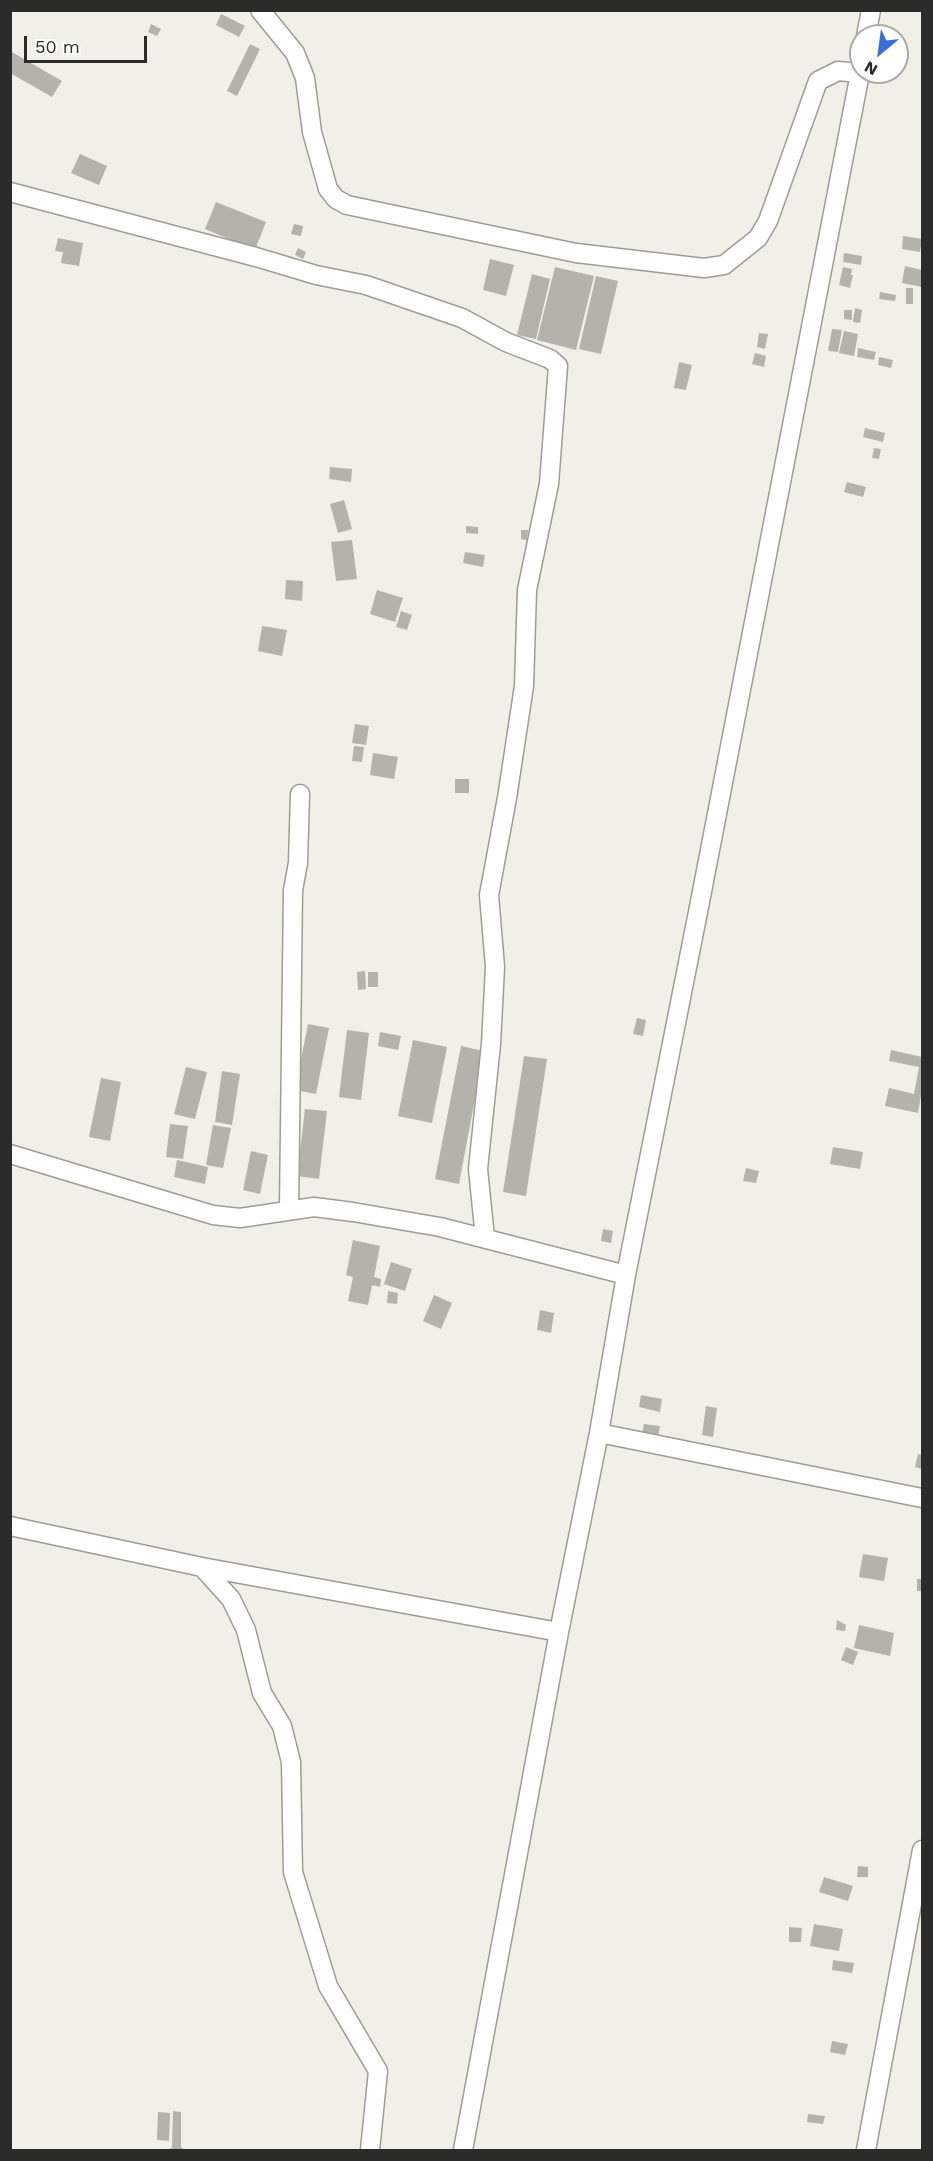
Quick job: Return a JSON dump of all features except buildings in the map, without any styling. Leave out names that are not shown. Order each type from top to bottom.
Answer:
[{"type":"street","points":[[261,10],[295,53],[305,78],[312,132],[328,189],[336,199],[347,205],[576,253],[704,268],[724,265],[758,238],[768,221],[818,81],[838,71],[849,71]]},
{"type":"street","points":[[463,2151],[559,1632],[599,1433],[626,1275],[858,84]]},
{"type":"street","points":[[10,192],[316,275],[366,285],[462,318],[506,342],[550,359],[558,366],[549,484],[527,590],[524,686],[489,895],[495,968],[491,1044],[478,1169],[485,1238]]},
{"type":"street","points":[[289,1209],[293,890],[298,863],[300,794]]},
{"type":"street","points":[[10,1154],[213,1215],[240,1218],[314,1207],[353,1212],[440,1227],[626,1275]]},
{"type":"street","points":[[599,1433],[922,1498]]},
{"type":"street","points":[[10,1526],[202,1566],[559,1632]]},
{"type":"street","points":[[202,1566],[231,1599],[246,1630],[262,1693],[282,1726],[291,1762],[293,1872],[328,1986],[378,2071],[370,2151]]},
{"type":"street","points":[[866,2151],[922,1850]]}]
